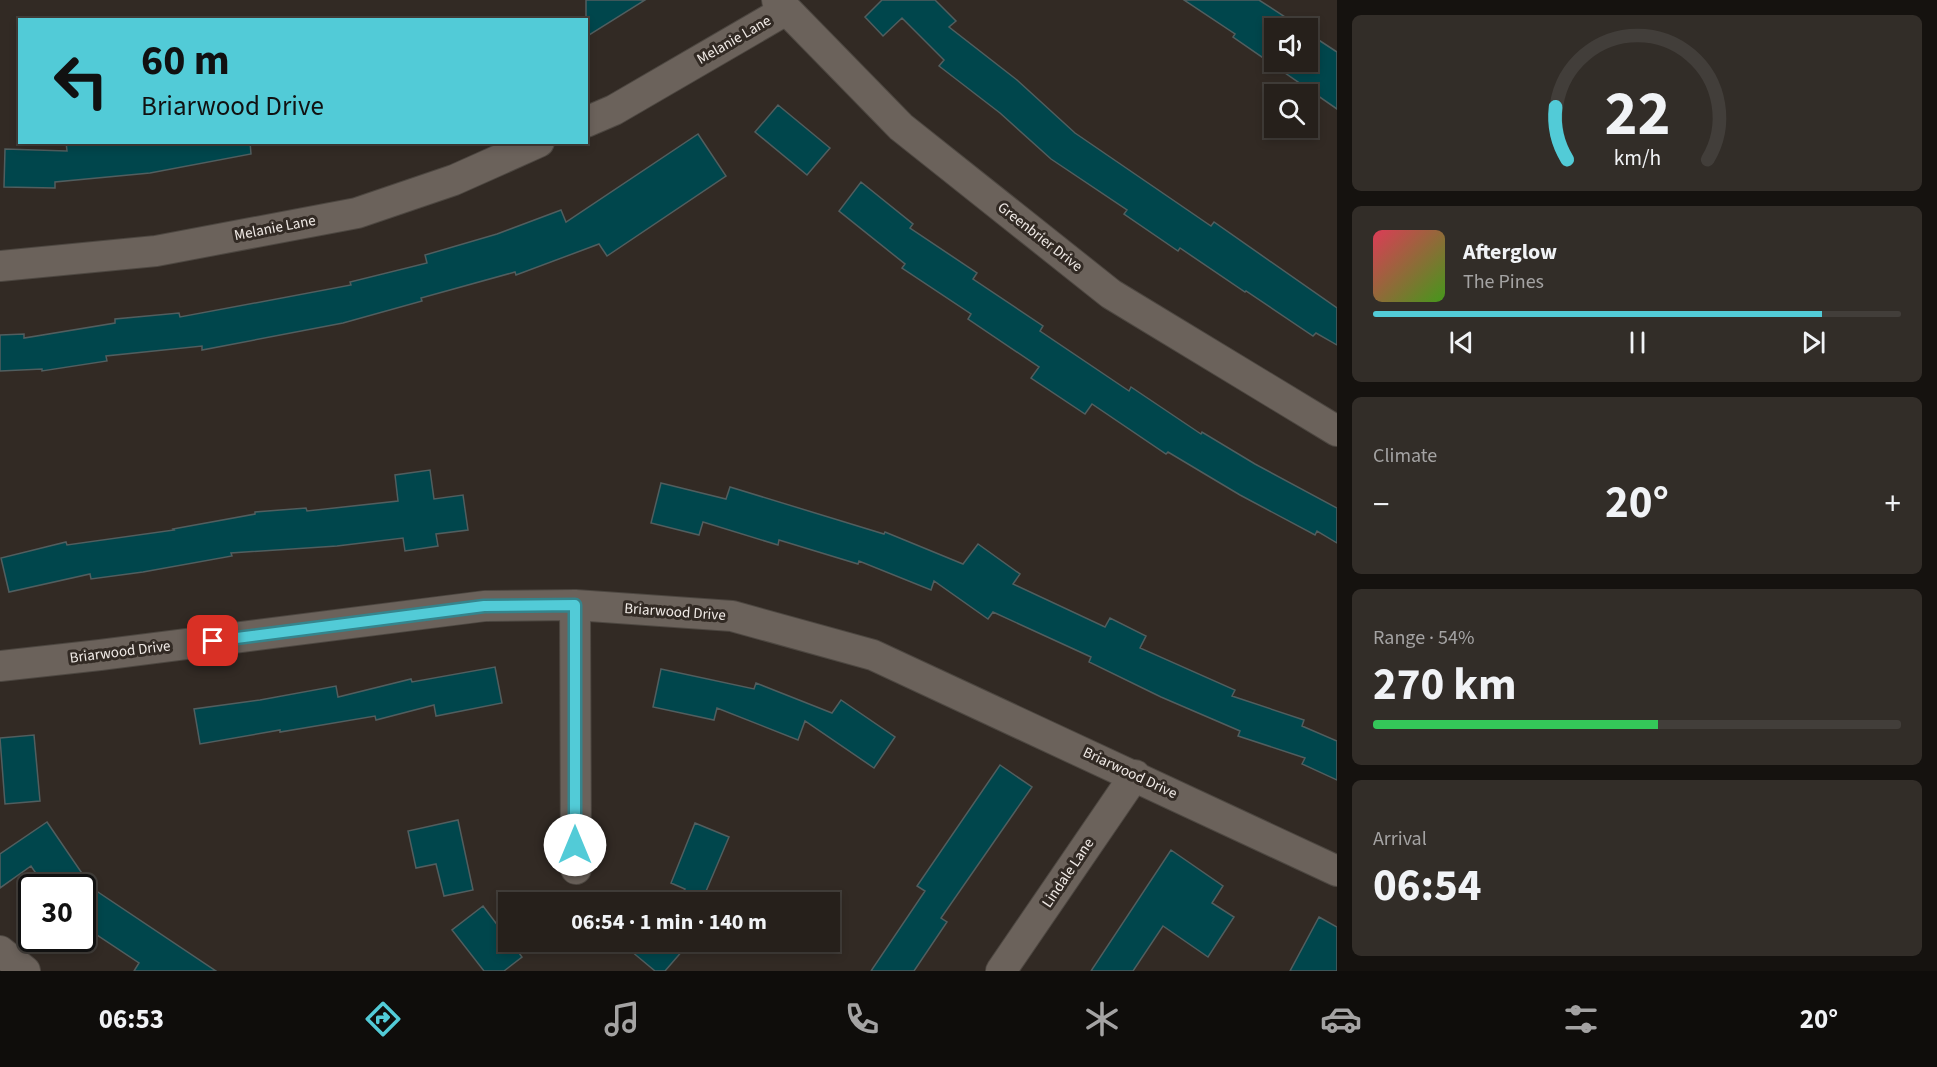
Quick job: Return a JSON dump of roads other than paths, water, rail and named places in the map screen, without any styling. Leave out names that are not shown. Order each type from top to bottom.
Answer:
[{"type":"street","name":"Melanie Lane","points":[[588,121],[614,110],[782,5]]},
{"type":"street","name":"Greenbrier Drive","points":[[782,5],[901,127],[1111,294],[1337,431]]},
{"type":"street","name":"Melanie Lane","points":[[0,266],[156,251],[357,213],[454,180],[535,144]]},
{"type":"street","name":"Briarwood Drive","points":[[0,666],[100,656],[484,606],[575,605],[732,615],[873,655],[1337,871]]},
{"type":"street","points":[[575,605],[576,868]]},
{"type":"street","name":"Lindale Lane","points":[[1001,971],[1135,775]]},
{"type":"street","points":[[0,951],[25,971]]}]
